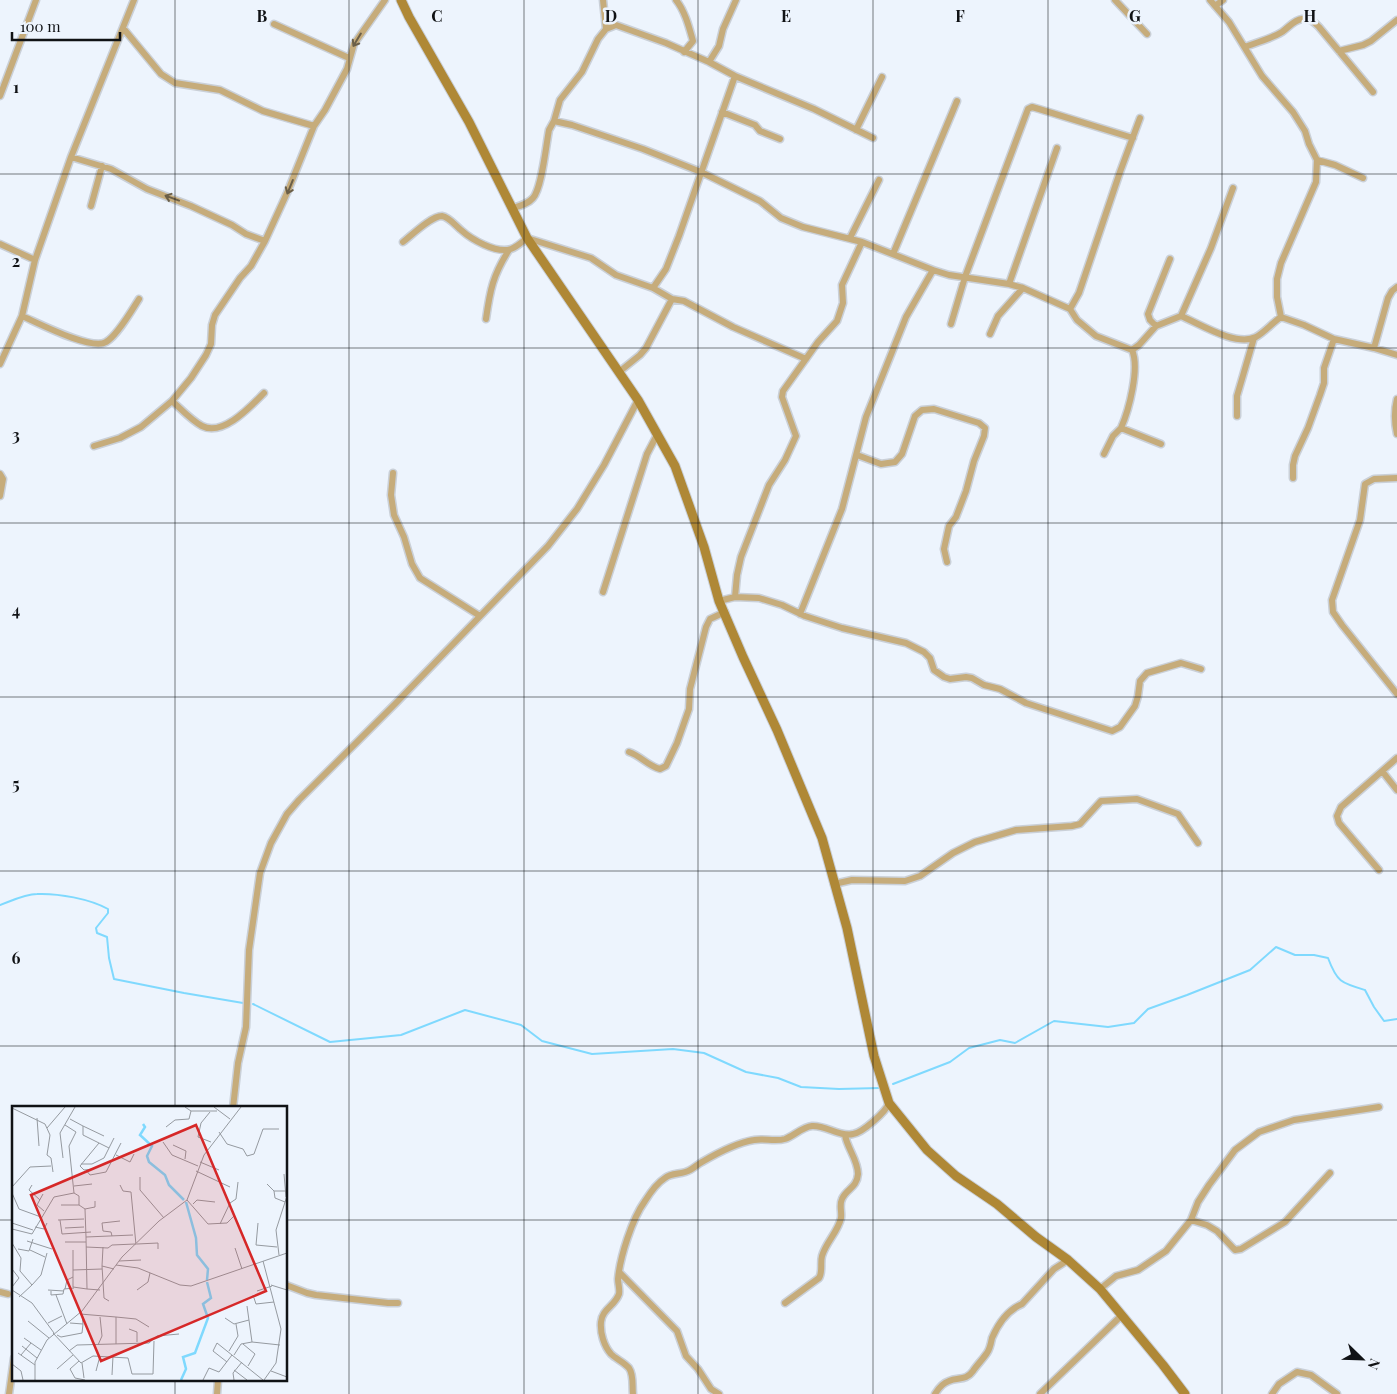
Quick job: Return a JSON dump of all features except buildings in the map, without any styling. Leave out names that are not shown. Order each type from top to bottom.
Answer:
[{"type":"street","points":[[0,96],[35,3],[26,0]]},
{"type":"street","points":[[0,364],[22,316],[35,260],[71,157],[134,0]]},
{"type":"street","points":[[94,446],[120,438],[141,427],[172,401],[191,378],[206,355],[211,344],[212,325],[215,315],[240,278],[251,266],[265,241],[314,126],[325,110],[347,69],[354,44],[382,0]]},
{"type":"street","points":[[402,0],[409,17],[469,122],[527,238],[638,400],[675,466],[704,547],[719,600],[777,730],[829,860],[847,928],[874,1056],[889,1104],[927,1150],[956,1176],[997,1204],[1036,1237],[1068,1260],[1100,1289],[1185,1394]]},
{"type":"street","points":[[603,0],[606,29]]},
{"type":"street","points":[[676,0],[680,5],[693,41],[684,52]]},
{"type":"street","points":[[709,62],[719,46],[723,29],[736,0]]},
{"type":"street","points":[[1115,0],[1147,34]]},
{"type":"street","points":[[1210,0],[1229,22],[1262,76],[1293,112],[1305,131],[1317,160],[1316,182],[1281,262],[1277,279],[1277,297],[1281,317]]},
{"type":"street","points":[[1215,6],[1222,0]]},
{"type":"street","points":[[1245,47],[1269,38],[1296,21],[1303,19],[1311,20],[1373,92]]},
{"type":"street","points":[[1339,51],[1371,41],[1397,20]]},
{"type":"street","points":[[274,24],[349,58]]},
{"type":"street","points":[[513,208],[528,202],[537,192],[549,130],[554,121],[560,100],[582,72],[598,40],[606,29],[616,25],[666,43],[735,76],[814,109],[873,138]]},
{"type":"street","points":[[123,28],[161,74],[175,83],[220,90],[263,111],[314,126]]},
{"type":"street","points":[[653,288],[666,269],[676,244],[735,76]]},
{"type":"street","points":[[856,130],[882,77]]},
{"type":"street","points":[[892,254],[957,101]]},
{"type":"street","points":[[951,324],[965,277],[1028,109],[1032,107],[1040,108],[1133,138]]},
{"type":"street","points":[[722,112],[755,125],[760,131],[780,139]]},
{"type":"street","points":[[1070,309],[1079,293],[1140,118]]},
{"type":"street","points":[[554,121],[617,140],[701,172],[760,201],[781,218],[803,227],[850,238],[933,270],[1023,288],[1070,309],[1077,320],[1096,336],[1132,350],[1135,357],[1133,384],[1127,414],[1121,428],[1104,454]]},
{"type":"street","points":[[1009,284],[1057,148]]},
{"type":"street","points":[[71,157],[111,169],[148,189],[191,206],[232,225],[246,234],[265,241]]},
{"type":"street","points":[[1317,160],[1335,165],[1363,178]]},
{"type":"street","points":[[91,206],[102,166]]},
{"type":"street","points":[[850,238],[879,180]]},
{"type":"street","points":[[1132,350],[1156,326],[1182,316],[1211,248],[1233,188]]},
{"type":"street","points":[[403,242],[433,219],[442,216],[448,218],[469,237],[480,243],[509,250]]},
{"type":"street","points":[[527,238],[591,258],[616,275],[653,288],[672,299],[684,301],[733,327],[806,359]]},
{"type":"street","points":[[486,320],[494,277],[498,268],[509,250],[527,238]]},
{"type":"street","points":[[735,597],[741,557],[770,485],[785,460],[796,436],[782,397],[786,386],[818,342],[837,321],[843,303],[842,285],[862,242]]},
{"type":"street","points":[[0,244],[35,260]]},
{"type":"street","points":[[1156,326],[1150,320],[1148,314],[1170,258]]},
{"type":"street","points":[[800,614],[842,509],[866,417],[906,318],[933,270]]},
{"type":"street","points":[[1374,348],[1388,298],[1397,287]]},
{"type":"street","points":[[990,334],[998,316],[1023,288]]},
{"type":"street","points":[[22,316],[88,343],[99,345],[107,342],[139,298]]},
{"type":"street","points":[[619,372],[646,348],[672,299]]},
{"type":"street","points":[[1182,316],[1211,330],[1245,340],[1254,338],[1281,317]]},
{"type":"street","points":[[1281,317],[1334,339],[1397,355]]},
{"type":"street","points":[[1238,416],[1237,396],[1254,338]]},
{"type":"street","points":[[1294,478],[1295,456],[1320,395],[1324,382],[1324,368],[1334,339]]},
{"type":"street","points":[[172,401],[202,426],[220,428],[230,423],[249,408],[264,393]]},
{"type":"street","points":[[1397,399],[1394,410],[1394,423],[1397,434]]},
{"type":"street","points":[[233,1106],[238,1063],[246,1027],[248,950],[260,873],[271,843],[287,814],[548,546],[577,509],[604,465],[638,400]]},
{"type":"street","points":[[857,454],[881,464],[895,462],[902,454],[915,416],[922,410],[934,408],[979,423],[985,428],[966,491],[956,517],[950,526],[944,549],[946,562]]},
{"type":"street","points":[[1121,428],[1161,444]]},
{"type":"street","points":[[603,592],[647,454],[657,435]]},
{"type":"street","points":[[393,473],[391,495],[394,515],[404,537],[412,564],[420,578],[480,616]]},
{"type":"street","points":[[0,474],[3,479],[0,496]]},
{"type":"street","points":[[1397,478],[1374,479],[1365,484],[1360,520],[1332,600],[1334,612],[1342,625],[1397,694]]},
{"type":"street","points":[[719,600],[735,597],[769,600],[800,614],[842,628],[906,644],[924,652],[930,658],[934,670],[944,677],[950,679],[972,678],[1000,689],[1026,703],[1112,731],[1120,726],[1135,706],[1140,681],[1146,672],[1181,663],[1200,669]]},
{"type":"street","points":[[629,752],[640,757],[653,767],[660,769],[666,766],[677,743],[689,708],[690,689],[706,627],[710,619],[724,612]]},
{"type":"street","points":[[1379,870],[1339,823],[1337,816],[1341,806],[1397,758]]},
{"type":"street","points":[[1382,771],[1397,790]]},
{"type":"street","points":[[834,884],[852,880],[905,881],[920,876],[940,860],[974,842],[1016,830],[1080,824],[1097,804],[1105,800],[1137,799],[1172,811],[1183,820],[1198,843]]},
{"type":"street","points":[[633,1394],[632,1376],[629,1368],[611,1353],[604,1344],[601,1329],[603,1313],[618,1297],[618,1280],[635,1219],[644,1202],[665,1177],[674,1173],[689,1171],[701,1162],[736,1145],[756,1140],[783,1139],[806,1128],[819,1126],[851,1135],[862,1132],[889,1104]]},
{"type":"street","points":[[1100,1289],[1116,1276],[1138,1270],[1166,1250],[1191,1220],[1198,1202],[1235,1150],[1259,1132],[1294,1120],[1379,1107]]},
{"type":"street","points":[[785,1303],[822,1274],[822,1257],[841,1218],[841,1202],[844,1194],[852,1189],[856,1181],[858,1174],[856,1164],[846,1144],[845,1134]]},
{"type":"street","points":[[1191,1220],[1207,1225],[1235,1250],[1241,1249],[1285,1222],[1330,1173]]},
{"type":"street","points":[[935,1394],[950,1380],[962,1379],[972,1372],[987,1352],[997,1328],[1003,1320],[1016,1307],[1022,1304],[1054,1270],[1068,1260]]},
{"type":"street","points":[[620,1272],[677,1331],[686,1356],[698,1369],[711,1389],[719,1394]]},
{"type":"street","points":[[288,1286],[307,1294],[398,1303]]},
{"type":"street","points":[[0,1292],[8,1294]]},
{"type":"street","points":[[1040,1394],[1121,1316]]},
{"type":"street","points":[[1272,1394],[1280,1384],[1297,1372],[1311,1375],[1337,1394]]},
{"type":"street","points":[[10,1394],[12,1376]]},
{"type":"waterway","points":[[0,905],[32,894],[74,897],[101,905],[108,909],[108,913],[96,928],[97,933],[107,937],[114,979],[243,1003]]},
{"type":"waterway","points":[[893,1084],[950,1062],[969,1048],[1000,1040],[1015,1043],[1054,1021],[1108,1027],[1134,1023],[1148,1009],[1250,970],[1276,947],[1295,955],[1314,955],[1328,958],[1337,977],[1345,983],[1365,990],[1384,1021],[1397,1019]]},
{"type":"waterway","points":[[253,1004],[330,1042],[401,1035],[465,1010],[521,1025],[542,1041],[592,1054],[673,1049],[704,1053],[746,1072],[778,1078],[801,1087],[839,1089],[880,1088]]}]
